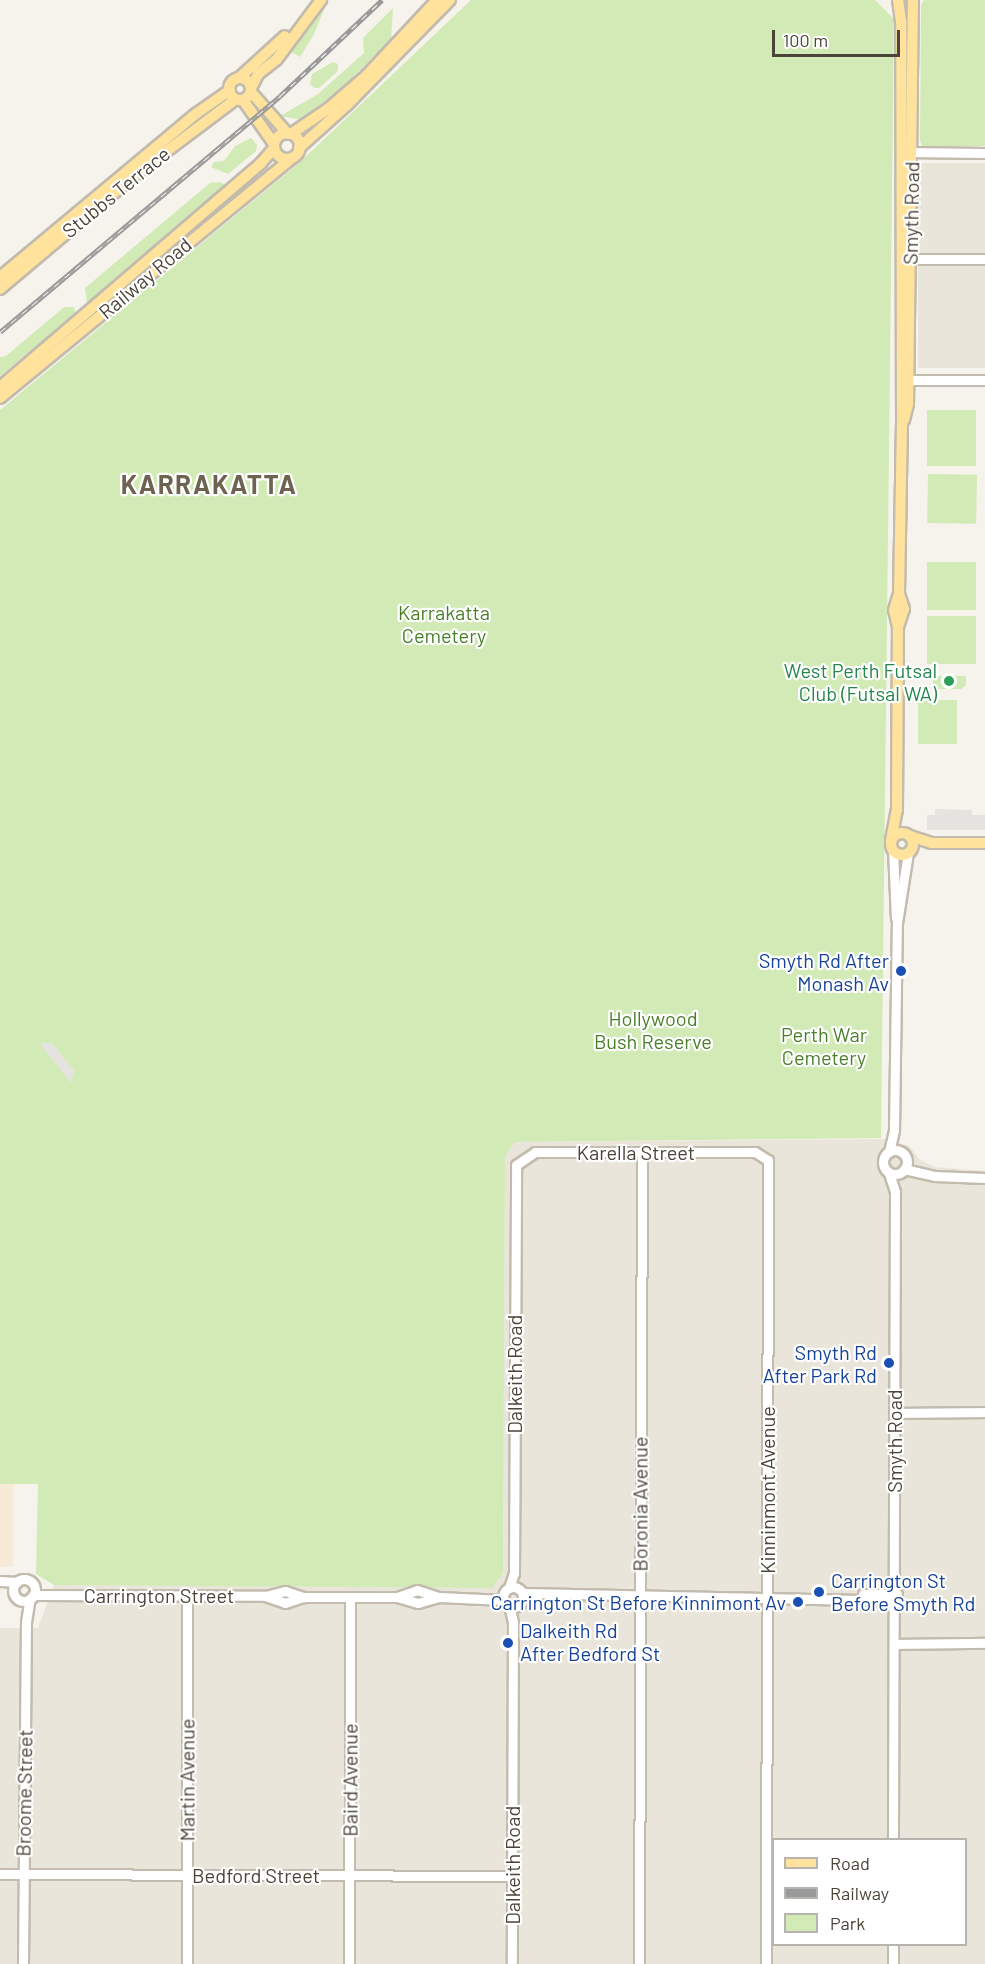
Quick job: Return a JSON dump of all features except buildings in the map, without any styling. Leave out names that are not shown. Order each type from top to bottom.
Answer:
[{"type":"main road","points":[[313,0],[272,51],[233,81],[280,157],[291,159],[299,148],[347,105],[450,0]]},
{"type":"main road","name":"Stubbs Terrace","points":[[0,289],[139,172],[242,94],[260,72],[277,59],[321,0]]},
{"type":"main road","points":[[274,146],[277,137],[290,134],[329,108],[367,75],[437,0]]},
{"type":"main road","name":"Smyth Road","points":[[892,845],[897,810],[898,627],[894,610],[899,594],[905,259],[900,152],[902,21],[898,0]]},
{"type":"main road","name":"Smyth Road","points":[[905,259],[912,153],[910,22],[913,0]]},
{"type":"main road","points":[[242,94],[290,134],[299,148]]},
{"type":"main road","name":"Stubbs Terrace","points":[[0,277],[197,113],[242,94]]},
{"type":"main road","name":"Railway Road","points":[[0,387],[261,163],[274,146]]},
{"type":"main road","name":"Railway Road","points":[[0,398],[291,159]]},
{"type":"main road","name":"Smyth Road","points":[[897,810],[909,835]]},
{"type":"main road","points":[[931,843],[900,855],[892,845],[898,834],[909,835],[931,843],[985,843]]},
{"type":"main road","points":[[909,835],[913,842],[909,852]]},
{"type":"street","points":[[900,152],[985,153]]},
{"type":"street","points":[[905,259],[985,259]]},
{"type":"street","points":[[904,380],[985,380]]},
{"type":"street","name":"Smyth Road","points":[[892,845],[897,923],[894,1152],[883,1162],[895,1192],[893,1838]]},
{"type":"street","name":"Smyth Road","points":[[897,923],[909,852]]},
{"type":"street","name":"Karella Street","points":[[514,1175],[522,1157],[535,1152],[755,1152],[768,1160]]},
{"type":"street","points":[[894,1152],[904,1167]]},
{"type":"street","name":"Boronia Avenue","points":[[639,1964],[642,1153]]},
{"type":"street","name":"Kinninmont Avenue","points":[[766,1964],[768,1160]]},
{"type":"street","points":[[889,1173],[904,1167],[925,1173],[985,1178]]},
{"type":"street","name":"Smyth Road","points":[[895,1192],[904,1167]]},
{"type":"street","name":"Dalkeith Road","points":[[513,1623],[521,1597],[514,1572],[514,1175]]},
{"type":"street","points":[[894,1413],[985,1412]]},
{"type":"street","name":"Dalkeith Road","points":[[512,1964],[513,1623],[507,1596],[514,1572]]},
{"type":"street","points":[[0,1581],[29,1580],[32,1594]]},
{"type":"street","points":[[0,1586],[16,1595],[17,1582]]},
{"type":"street","name":"Carrington Street","points":[[16,1595],[264,1596],[285,1591],[304,1597],[398,1597],[417,1590],[439,1597],[507,1596]]},
{"type":"street","name":"Broome Street","points":[[23,1964],[26,1623],[32,1594]]},
{"type":"street","name":"Broome Street","points":[[16,1595],[26,1623]]},
{"type":"street","name":"Martin Avenue","points":[[187,1596],[187,1964]]},
{"type":"street","points":[[507,1596],[521,1597]]},
{"type":"street","points":[[507,1596],[894,1598]]},
{"type":"street","name":"Baird Avenue","points":[[350,1597],[350,1964]]},
{"type":"street","name":"Smyth Road","points":[[894,1598],[897,1644],[894,1681]]},
{"type":"street","points":[[897,1644],[985,1643]]},
{"type":"street","name":"Bedford Street","points":[[0,1874],[512,1876]]},
{"type":"street","points":[[893,1946],[893,1964]]},
{"type":"shaded area","points":[[918,163],[985,163],[985,368],[918,368]]},
{"type":"shaded area","points":[[935,809],[972,810],[972,815],[985,815],[985,830],[927,830],[927,815],[935,815]]},
{"type":"shaded area","points":[[39,1043],[52,1043],[74,1070],[71,1083]]},
{"type":"shaded area","points":[[884,1139],[909,1146],[920,1160],[935,1167],[985,1171],[985,1964],[0,1964],[0,1628],[38,1628],[54,1585],[491,1588],[503,1573],[505,1157],[515,1142]]},
{"type":"shaded area","points":[[0,1484],[13,1484],[13,1567],[0,1567]]},
{"type":"green space","name":"Karrakatta Cemetery","points":[[471,0],[875,0],[894,19],[881,1138],[515,1142],[505,1157],[503,1573],[492,1588],[54,1585],[36,1574],[38,1484],[0,1484],[0,410],[299,163]]},
{"type":"green space","points":[[924,0],[985,0],[985,146],[922,146],[920,140],[921,5]]},
{"type":"green space","points":[[327,2],[314,34],[300,57],[290,51]]},
{"type":"green space","points":[[393,8],[391,39],[341,89],[301,120],[280,116],[318,94],[364,53],[363,38]]},
{"type":"green space","points":[[333,62],[338,64],[338,71],[319,88],[314,88],[310,84],[312,74]]},
{"type":"green space","points":[[251,138],[257,145],[256,151],[228,174],[211,167],[214,162],[224,161],[235,146]]},
{"type":"green space","points":[[220,182],[226,185],[220,192],[87,303],[85,288],[210,183]]},
{"type":"green space","points":[[64,307],[74,307],[76,313],[0,376],[0,357],[6,356]]},
{"type":"green space","points":[[927,410],[976,410],[976,466],[927,466]]},
{"type":"green space","points":[[928,474],[977,475],[976,524],[927,523]]},
{"type":"green space","points":[[927,562],[976,562],[976,610],[927,610]]},
{"type":"green space","points":[[927,616],[976,616],[976,664],[927,664]]},
{"type":"green space","name":"West Perth Futsal Club (Futsal WA)","points":[[933,676],[966,676],[966,685],[961,689],[938,689],[933,685]]},
{"type":"green space","points":[[918,700],[957,700],[957,744],[918,744]]},
{"type":"railway","points":[[0,332],[280,96],[382,0]]},
{"type":"place","name":"West Perth Futsal Club (Futsal WA)","points":[[949,681]]},
{"type":"place","name":"Smyth Rd After Monash Av","points":[[901,971]]},
{"type":"place","name":"Smyth Rd After Park Rd","points":[[889,1363]]},
{"type":"place","name":"Carrington St Before Smyth Rd","points":[[819,1592]]},
{"type":"place","name":"Carrington St Before Kinnimont Av","points":[[798,1602]]},
{"type":"place","name":"Dalkeith Rd After Bedford St","points":[[508,1643]]},
{"type":"district","name":"KARRAKATTA","points":[[209,484]]},
{"type":"park label","name":"Hollywood Bush Reserve","points":[[653,1030]]},
{"type":"park label","name":"Perth War Cemetery","points":[[824,1046]]}]
